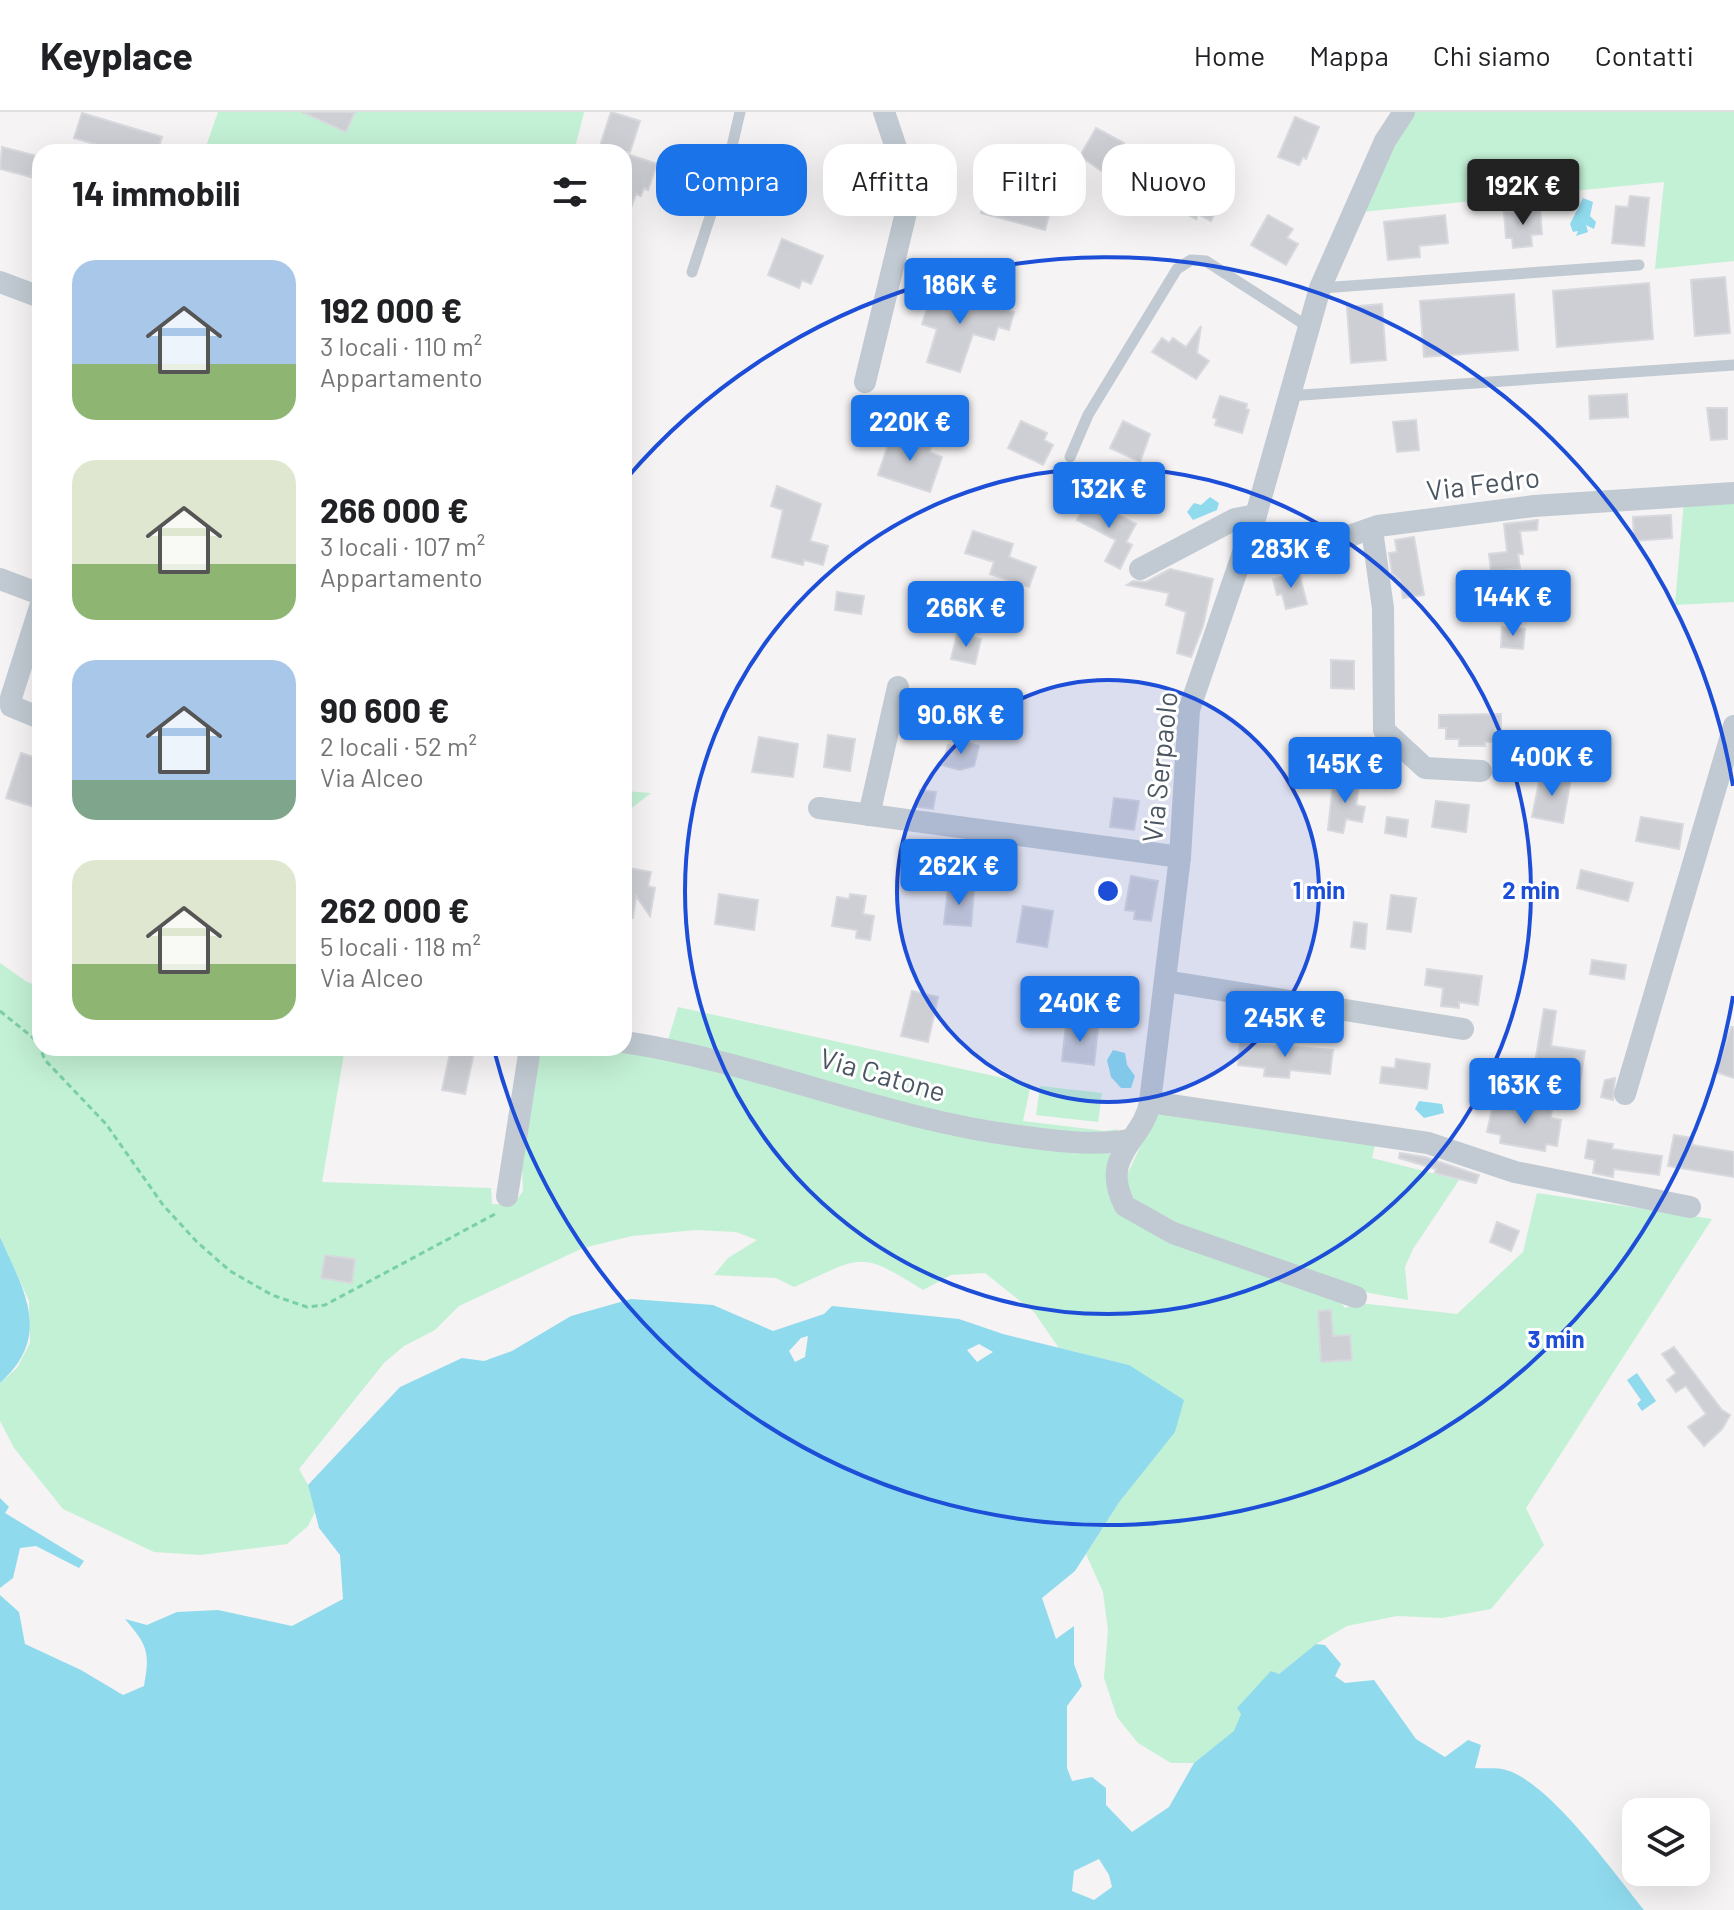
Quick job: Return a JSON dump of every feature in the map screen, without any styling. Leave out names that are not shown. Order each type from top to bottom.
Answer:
[{"type":"street","points":[[865,382],[911,192],[884,112]]},
{"type":"street","name":"Via Serpaolo","points":[[1356,1297],[1173,1233],[1125,1206],[1117,1182],[1128,1140],[1150,1102],[1180,857],[1189,710],[1246,548],[1320,288],[1385,141],[1404,112]]},
{"type":"street","points":[[0,282],[32,294]]},
{"type":"street","name":"Via Fedro","points":[[1246,548],[1289,557],[1378,526],[1534,506],[1734,493]]},
{"type":"street","points":[[1140,569],[1235,519],[1256,515]]},
{"type":"street","points":[[1372,530],[1383,608],[1384,730],[1425,768],[1481,771]]},
{"type":"street","points":[[0,579],[32,591]]},
{"type":"street","points":[[32,632],[10,701],[11,706],[32,715]]},
{"type":"street","points":[[869,815],[898,687]]},
{"type":"street","points":[[1625,1094],[1734,726]]},
{"type":"street","points":[[819,808],[1180,857]]},
{"type":"street","points":[[1165,981],[1463,1029]]},
{"type":"street","name":"Via Catone","points":[[632,1044],[757,1070],[945,1124],[1044,1139],[1107,1143],[1128,1140]]},
{"type":"street","points":[[507,1196],[529,1056]]},
{"type":"street","points":[[1150,1102],[1428,1143],[1515,1172],[1690,1207]]},
{"type":"lane","points":[[692,272],[729,159],[740,112]]},
{"type":"lane","points":[[1070,457],[1088,415],[1177,269],[1185,263],[1206,261],[1307,326]]},
{"type":"lane","points":[[1320,288],[1639,265]]},
{"type":"lane","points":[[1288,396],[1734,365]]},
{"type":"path","points":[[0,1011],[32,1037]]},
{"type":"path","points":[[43,1056],[106,1124],[163,1205],[197,1242],[230,1271],[272,1295],[307,1307],[325,1305],[503,1210],[507,1196]]},
{"type":"green space","points":[[218,112],[584,112],[576,144],[207,144]]},
{"type":"green space","points":[[1414,112],[1734,112],[1734,261],[1655,269],[1664,182],[1361,212],[1380,166]]},
{"type":"green space","points":[[1734,499],[1734,602],[1675,605],[1684,500]]},
{"type":"green space","points":[[632,792],[651,793],[632,808]]},
{"type":"green space","points":[[0,963],[32,984],[32,1056],[344,1056],[322,1182],[491,1188],[492,1204],[514,1204],[523,1191],[521,1144],[538,1056],[632,1056],[632,1051],[1109,1152],[1112,1160],[1107,1187],[1119,1212],[1336,1297],[1345,1308],[1359,1303],[1457,1314],[1523,1252],[1537,1193],[1712,1219],[1526,1508],[1544,1545],[1491,1609],[1442,1618],[1397,1616],[1347,1626],[1316,1644],[1279,1674],[1241,1714],[1235,1731],[1194,1763],[1171,1763],[1138,1743],[1117,1717],[1104,1678],[1108,1630],[1103,1592],[1086,1554],[1120,1501],[1129,1365],[1059,1348],[1034,1312],[985,1273],[951,1275],[923,1290],[885,1268],[860,1262],[834,1269],[794,1287],[776,1278],[714,1275],[728,1258],[757,1240],[736,1232],[696,1230],[632,1236],[583,1248],[459,1306],[435,1330],[404,1346],[384,1363],[299,1469],[308,1485],[315,1512],[308,1526],[287,1544],[200,1555],[154,1552],[63,1509],[14,1448],[0,1421],[0,1383],[17,1368],[30,1343],[29,1301],[0,1237]]},
{"type":"green space","points":[[678,1007],[1031,1084],[1023,1121],[1105,1131],[1118,1129],[1109,1136],[985,1127],[668,1040]]},
{"type":"green space","points":[[1040,1086],[1102,1093],[1098,1122],[1036,1115]]},
{"type":"green space","points":[[1162,1111],[1376,1141],[1372,1158],[1459,1180],[1413,1249],[1405,1267],[1408,1300],[1349,1289],[1141,1211],[1124,1181],[1155,1116]]},
{"type":"water","points":[[1583,198],[1593,202],[1590,216],[1596,222],[1594,229],[1586,225],[1588,232],[1576,236],[1578,231],[1573,232],[1570,224]]},
{"type":"water","points":[[1210,497],[1219,503],[1217,510],[1193,520],[1187,512],[1194,503],[1201,505]]},
{"type":"water","points":[[1113,1050],[1125,1053],[1127,1065],[1135,1076],[1131,1088],[1121,1088],[1111,1077],[1107,1060]]},
{"type":"water","points":[[1419,1101],[1442,1104],[1444,1113],[1424,1118],[1415,1109]]},
{"type":"water","points":[[0,1237],[25,1295],[30,1330],[26,1348],[0,1383]]},
{"type":"water","points":[[631,1299],[713,1305],[773,1331],[824,1314],[832,1306],[959,1319],[1003,1334],[1129,1365],[1184,1400],[1175,1432],[1120,1501],[1075,1571],[1042,1598],[1056,1639],[1074,1626],[1074,1664],[1082,1686],[1067,1706],[1067,1768],[1072,1781],[1092,1777],[1106,1788],[1106,1805],[1132,1832],[1169,1807],[1194,1763],[1234,1731],[1241,1714],[1237,1708],[1271,1671],[1279,1674],[1316,1644],[1325,1645],[1341,1664],[1335,1676],[1345,1683],[1374,1680],[1416,1739],[1445,1757],[1468,1740],[1481,1745],[1475,1768],[1506,1770],[1542,1792],[1580,1831],[1644,1910],[0,1910],[0,1595],[19,1612],[25,1644],[81,1670],[123,1695],[144,1686],[147,1665],[143,1643],[125,1619],[147,1625],[177,1612],[218,1610],[292,1626],[343,1599],[340,1555],[319,1528],[308,1485],[400,1387],[462,1358],[484,1361],[512,1351],[571,1316]],"holes":[[[808,1336],[805,1357],[795,1362],[789,1351],[801,1338]],[[979,1344],[993,1352],[977,1362],[967,1350]],[[1099,1859],[1112,1887],[1094,1900],[1072,1891],[1074,1871]]]},
{"type":"water","points":[[1637,1373],[1656,1401],[1642,1411],[1637,1404],[1641,1400],[1627,1380]]},
{"type":"water","points":[[0,1498],[9,1507],[5,1513],[84,1561],[79,1568],[36,1546],[20,1548],[13,1578],[0,1588]]},
{"type":"building","points":[[302,112],[355,112],[346,132]]},
{"type":"building","points":[[611,112],[640,121],[632,146],[601,144]]},
{"type":"building","points":[[82,113],[162,137],[160,144],[95,144],[74,138]]},
{"type":"building","points":[[1295,117],[1319,127],[1306,159],[1303,157],[1299,165],[1278,157]]},
{"type":"building","points":[[1096,128],[1124,143],[1102,144],[1102,171],[1086,160],[1086,146]]},
{"type":"building","points":[[2,147],[32,155],[31,177],[0,169]]},
{"type":"building","points":[[632,156],[656,164],[648,190],[644,188],[641,196],[636,194],[632,205]]},
{"type":"building","points":[[1630,196],[1649,198],[1644,246],[1612,243],[1616,206],[1628,207]]},
{"type":"building","points":[[1540,209],[1542,234],[1531,235],[1532,246],[1513,248],[1512,238],[1506,238],[1504,212]]},
{"type":"building","points":[[1268,215],[1293,229],[1287,238],[1298,244],[1286,265],[1251,245]]},
{"type":"building","points":[[1445,215],[1448,243],[1419,246],[1420,257],[1388,260],[1384,222]]},
{"type":"building","points":[[992,216],[1049,216],[1045,230]]},
{"type":"building","points":[[782,239],[823,256],[811,284],[802,280],[799,288],[768,275]]},
{"type":"building","points":[[1725,277],[1730,333],[1695,336],[1691,280]]},
{"type":"building","points":[[1649,283],[1653,339],[1557,347],[1553,291]]},
{"type":"building","points":[[928,287],[1014,312],[1009,330],[998,327],[994,340],[973,334],[960,372],[927,362],[937,329],[922,324],[929,302],[924,300]]},
{"type":"building","points":[[1514,294],[1518,350],[1424,357],[1420,301]]},
{"type":"building","points":[[1382,304],[1386,360],[1351,363],[1347,307]]},
{"type":"building","points":[[1201,326],[1197,353],[1209,361],[1196,379],[1152,352],[1162,338],[1169,343],[1173,338],[1186,347]]},
{"type":"building","points":[[1627,394],[1628,417],[1590,419],[1589,396]]},
{"type":"building","points":[[1220,396],[1247,404],[1246,409],[1249,410],[1242,433],[1215,425],[1217,419],[1213,417]]},
{"type":"building","points":[[1707,408],[1727,408],[1727,439],[1711,440]]},
{"type":"building","points":[[1416,420],[1419,450],[1397,452],[1393,422]]},
{"type":"building","points":[[1021,421],[1047,433],[1044,440],[1053,445],[1043,465],[1008,448]]},
{"type":"building","points":[[1123,421],[1150,434],[1140,462],[1110,448]]},
{"type":"building","points":[[891,436],[932,445],[929,452],[942,457],[930,492],[878,475]]},
{"type":"building","points":[[777,486],[821,504],[810,541],[828,546],[823,565],[804,560],[803,565],[772,557],[783,510],[771,506]]},
{"type":"building","points":[[1088,499],[1136,524],[1126,542],[1132,545],[1120,569],[1105,561],[1116,540],[1077,520]]},
{"type":"building","points":[[1671,515],[1672,538],[1634,541],[1633,517]]},
{"type":"building","points":[[1538,520],[1537,530],[1520,531],[1523,554],[1518,554],[1520,568],[1491,570],[1489,554],[1507,552],[1504,524]]},
{"type":"building","points":[[973,531],[1013,544],[1009,557],[1036,567],[1029,587],[990,574],[994,562],[965,553]]},
{"type":"building","points":[[1414,537],[1424,595],[1403,598],[1400,580],[1392,573],[1389,553],[1397,552],[1395,540]]},
{"type":"building","points":[[1170,569],[1213,579],[1203,626],[1191,657],[1177,653],[1186,612],[1166,605],[1169,593],[1127,585],[1133,581],[1146,582]]},
{"type":"building","points":[[1299,573],[1307,604],[1286,609],[1282,594],[1277,595],[1273,579]]},
{"type":"building","points":[[837,592],[864,596],[861,614],[835,610]]},
{"type":"building","points":[[1502,627],[1525,629],[1523,649],[1501,647]]},
{"type":"building","points":[[957,634],[981,639],[975,664],[951,659]]},
{"type":"building","points":[[1331,660],[1354,661],[1354,689],[1331,688]]},
{"type":"building","points":[[1501,714],[1501,729],[1495,729],[1495,742],[1485,742],[1485,746],[1459,746],[1459,739],[1446,739],[1446,728],[1439,728],[1439,715]]},
{"type":"building","points":[[828,735],[855,739],[850,771],[824,767]]},
{"type":"building","points":[[759,737],[798,744],[793,777],[752,772]]},
{"type":"building","points":[[960,741],[979,746],[974,766],[960,770],[942,765],[948,745],[959,748]]},
{"type":"building","points":[[21,753],[32,756],[32,806],[6,798]]},
{"type":"building","points":[[1541,772],[1571,778],[1563,823],[1532,817]]},
{"type":"building","points":[[1346,777],[1360,780],[1356,805],[1365,807],[1362,822],[1346,819],[1343,833],[1328,830],[1333,784],[1344,786]]},
{"type":"building","points":[[920,790],[936,792],[933,809],[917,807]]},
{"type":"building","points":[[1114,798],[1139,801],[1134,830],[1110,827]]},
{"type":"building","points":[[1436,801],[1469,805],[1466,832],[1432,827]]},
{"type":"building","points":[[1387,817],[1408,820],[1406,837],[1385,833]]},
{"type":"building","points":[[1641,817],[1683,824],[1679,849],[1636,841]]},
{"type":"building","points":[[632,868],[651,872],[648,886],[655,888],[650,916],[636,896],[633,918]]},
{"type":"building","points":[[1581,870],[1633,883],[1628,901],[1577,888]]},
{"type":"building","points":[[1131,876],[1158,881],[1151,921],[1134,919],[1135,911],[1125,910]]},
{"type":"building","points":[[948,888],[974,891],[971,926],[944,924]]},
{"type":"building","points":[[719,894],[758,900],[754,930],[715,924]]},
{"type":"building","points":[[850,894],[866,896],[863,914],[874,916],[870,940],[856,938],[857,930],[832,926],[837,897],[849,899]]},
{"type":"building","points":[[1391,895],[1416,898],[1411,932],[1387,929]]},
{"type":"building","points":[[1023,906],[1053,911],[1047,947],[1017,942]]},
{"type":"building","points":[[1354,922],[1367,924],[1365,949],[1351,947]]},
{"type":"building","points":[[1592,960],[1626,965],[1624,979],[1590,974]]},
{"type":"building","points":[[1427,969],[1482,976],[1478,1005],[1459,1002],[1459,1008],[1441,1006],[1443,988],[1425,985]]},
{"type":"building","points":[[912,991],[938,997],[928,1042],[901,1036]]},
{"type":"building","points":[[1544,1009],[1556,1011],[1551,1046],[1585,1051],[1579,1087],[1565,1084],[1567,1074],[1534,1069]]},
{"type":"building","points":[[1066,1024],[1098,1028],[1094,1065],[1062,1061]]},
{"type":"building","points":[[1731,1027],[1734,1027],[1734,1078],[1716,1072]]},
{"type":"building","points":[[1240,1043],[1333,1050],[1330,1074],[1290,1070],[1289,1078],[1264,1076],[1265,1068],[1238,1065]]},
{"type":"building","points":[[449,1056],[473,1056],[465,1094],[442,1090]]},
{"type":"building","points":[[1396,1059],[1430,1064],[1427,1089],[1380,1083],[1382,1067],[1395,1068]]},
{"type":"building","points":[[1615,1078],[1613,1100],[1601,1097],[1605,1080]]},
{"type":"building","points":[[1507,1101],[1552,1108],[1551,1118],[1561,1120],[1557,1146],[1546,1144],[1545,1151],[1500,1143],[1501,1135],[1487,1132],[1493,1105],[1506,1108]]},
{"type":"building","points":[[1674,1135],[1693,1138],[1692,1145],[1734,1152],[1734,1177],[1668,1166]]},
{"type":"building","points":[[1588,1140],[1613,1144],[1612,1149],[1662,1156],[1659,1175],[1614,1169],[1613,1177],[1593,1173],[1595,1160],[1585,1158]]},
{"type":"building","points":[[1400,1153],[1425,1157],[1479,1175],[1476,1183],[1435,1173],[1436,1169],[1399,1158]]},
{"type":"building","points":[[1497,1222],[1519,1231],[1511,1251],[1490,1242]]},
{"type":"building","points":[[325,1255],[355,1259],[352,1283],[321,1278]]},
{"type":"building","points":[[1331,1310],[1333,1336],[1350,1335],[1352,1360],[1321,1362],[1318,1311]]},
{"type":"building","points":[[1674,1347],[1722,1410],[1730,1415],[1722,1429],[1704,1446],[1688,1427],[1706,1414],[1686,1386],[1676,1392],[1667,1380],[1676,1373],[1662,1354]]}]
